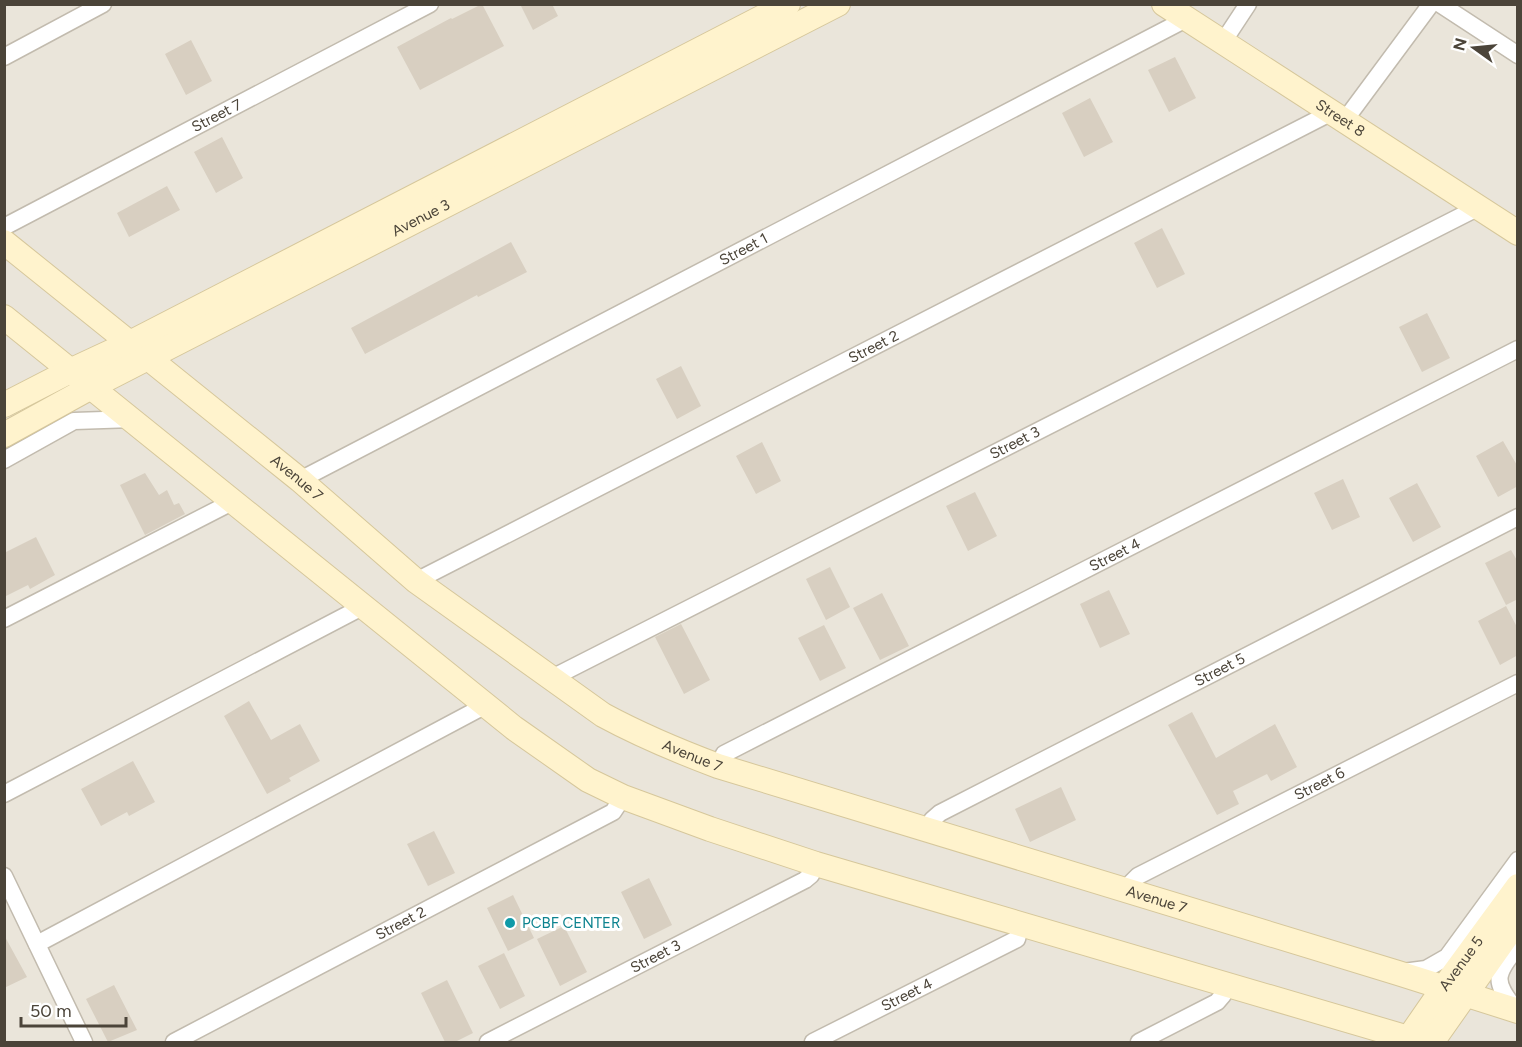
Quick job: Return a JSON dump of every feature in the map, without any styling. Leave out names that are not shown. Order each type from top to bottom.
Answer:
[{"type":"main road","name":"Avenue 3","points":[[4,405],[130,343],[788,4]]},
{"type":"main road","name":"Avenue 3","points":[[4,435],[35,430],[93,386],[838,4]]},
{"type":"main road","name":"Street 8","points":[[1164,4],[1518,233]]},
{"type":"main road","name":"Avenue 7","points":[[4,242],[300,480],[416,581],[603,715],[634,732],[718,766],[1517,1011]]},
{"type":"main road","points":[[4,317],[134,419],[486,705],[534,743],[588,780],[623,796],[710,829],[816,864],[1022,923],[1225,986],[1365,1034],[1417,1042]]},
{"type":"main road","name":"Avenue 5","points":[[1494,944],[1518,886]]},
{"type":"main road","name":"Avenue 5","points":[[1417,1042],[1454,990],[1518,920]]},
{"type":"main road","points":[[1403,975],[1416,989],[1424,1016]]},
{"type":"main road","name":"Avenue 5","points":[[1417,1042],[1424,1016],[1454,990]]},
{"type":"street","points":[[4,57],[103,4]]},
{"type":"street","name":"Street 7","points":[[4,227],[430,4]]},
{"type":"street","points":[[1223,42],[1248,4]]},
{"type":"street","points":[[1338,116],[1431,4]]},
{"type":"street","points":[[1440,4],[1518,55]]},
{"type":"street","name":"Street 1","points":[[300,480],[1186,19]]},
{"type":"street","name":"Street 2","points":[[416,581],[1338,116]]},
{"type":"street","name":"Street 3","points":[[552,678],[1477,208]]},
{"type":"street","name":"Street 4","points":[[718,766],[724,754],[1518,349]]},
{"type":"street","points":[[4,460],[35,430],[74,421],[134,419]]},
{"type":"street","points":[[4,619],[234,501]]},
{"type":"street","name":"Street 5","points":[[930,831],[933,820],[940,813],[1518,517]]},
{"type":"street","points":[[4,794],[364,606]]},
{"type":"street","name":"Street 6","points":[[1128,891],[1131,883],[1138,876],[1518,682]]},
{"type":"street","points":[[37,944],[486,705]]},
{"type":"street","name":"Street 2","points":[[174,1042],[613,812],[623,796]]},
{"type":"street","points":[[1517,1011],[1503,994],[1499,975],[1502,968],[1494,944],[1518,860]]},
{"type":"street","name":"Street 3","points":[[488,1042],[805,880],[811,875],[816,864]]},
{"type":"street","points":[[4,876],[84,1042]]},
{"type":"street","name":"Street 4","points":[[813,1042],[1017,939],[1022,923]]},
{"type":"street","points":[[1403,975],[1436,965],[1447,957],[1494,944]]},
{"type":"street","points":[[1139,1042],[1217,1002],[1223,995],[1225,986]]},
{"type":"shaded area","points":[[5,5],[1517,5],[1517,1042],[5,1042]]},
{"type":"building","points":[[482,4],[504,46],[420,90],[397,47]]},
{"type":"building","points":[[520,4],[552,4],[558,16],[533,30]]},
{"type":"building","points":[[191,40],[212,81],[186,95],[165,54]]},
{"type":"building","points":[[1175,57],[1196,98],[1169,112],[1148,70]]},
{"type":"building","points":[[1090,98],[1113,142],[1084,157],[1062,113]]},
{"type":"building","points":[[222,137],[243,178],[216,193],[194,152]]},
{"type":"building","points":[[167,186],[180,210],[129,237],[117,213]]},
{"type":"building","points":[[1162,228],[1185,274],[1157,288],[1134,243]]},
{"type":"building","points":[[511,242],[527,272],[478,297],[477,295],[365,354],[351,328]]},
{"type":"building","points":[[1427,313],[1450,358],[1422,372],[1399,327]]},
{"type":"building","points":[[681,366],[701,406],[677,419],[656,379]]},
{"type":"building","points":[[1503,441],[1518,467],[1518,486],[1498,497],[1476,456]]},
{"type":"building","points":[[762,442],[781,481],[756,494],[736,456]]},
{"type":"building","points":[[145,473],[159,495],[167,490],[174,505],[179,503],[185,514],[145,535],[120,485]]},
{"type":"building","points":[[1343,479],[1360,517],[1332,530],[1314,493]]},
{"type":"building","points":[[1417,483],[1441,527],[1413,542],[1389,498]]},
{"type":"building","points":[[975,492],[997,536],[968,551],[946,506]]},
{"type":"building","points":[[36,537],[55,575],[30,589],[28,585],[4,597],[4,553]]},
{"type":"building","points":[[1511,550],[1518,562],[1518,599],[1506,605],[1485,563]]},
{"type":"building","points":[[830,567],[850,607],[826,620],[806,579]]},
{"type":"building","points":[[1109,590],[1130,634],[1100,648],[1080,604]]},
{"type":"building","points":[[882,593],[909,646],[880,660],[853,608]]},
{"type":"building","points":[[1506,606],[1518,629],[1518,655],[1500,665],[1478,621]]},
{"type":"building","points":[[681,624],[710,680],[684,694],[655,637]]},
{"type":"building","points":[[824,625],[846,668],[820,681],[798,638]]},
{"type":"building","points":[[249,701],[271,740],[300,724],[320,761],[289,778],[291,781],[267,794],[224,716]]},
{"type":"building","points":[[1192,712],[1216,758],[1275,724],[1297,767],[1271,781],[1267,774],[1233,791],[1239,804],[1217,815],[1168,725]]},
{"type":"building","points":[[133,761],[155,802],[129,816],[127,812],[101,826],[81,789]]},
{"type":"building","points":[[1061,787],[1076,820],[1030,842],[1015,809]]},
{"type":"building","points":[[434,831],[455,873],[428,886],[407,844]]},
{"type":"building","points":[[649,878],[672,925],[644,939],[621,892]]},
{"type":"building","name":"PCBF CENTER","points":[[513,895],[534,938],[508,951],[487,908]]},
{"type":"building","points":[[564,926],[587,972],[560,986],[537,939]]},
{"type":"building","points":[[4,935],[27,977],[4,988]]},
{"type":"building","points":[[504,953],[525,996],[500,1009],[478,966]]},
{"type":"building","points":[[447,980],[473,1033],[455,1042],[445,1042],[421,993]]},
{"type":"building","points":[[114,985],[137,1030],[108,1042],[86,999]]},
{"type":"place","name":"PCBF CENTER","points":[[510,923]]}]
